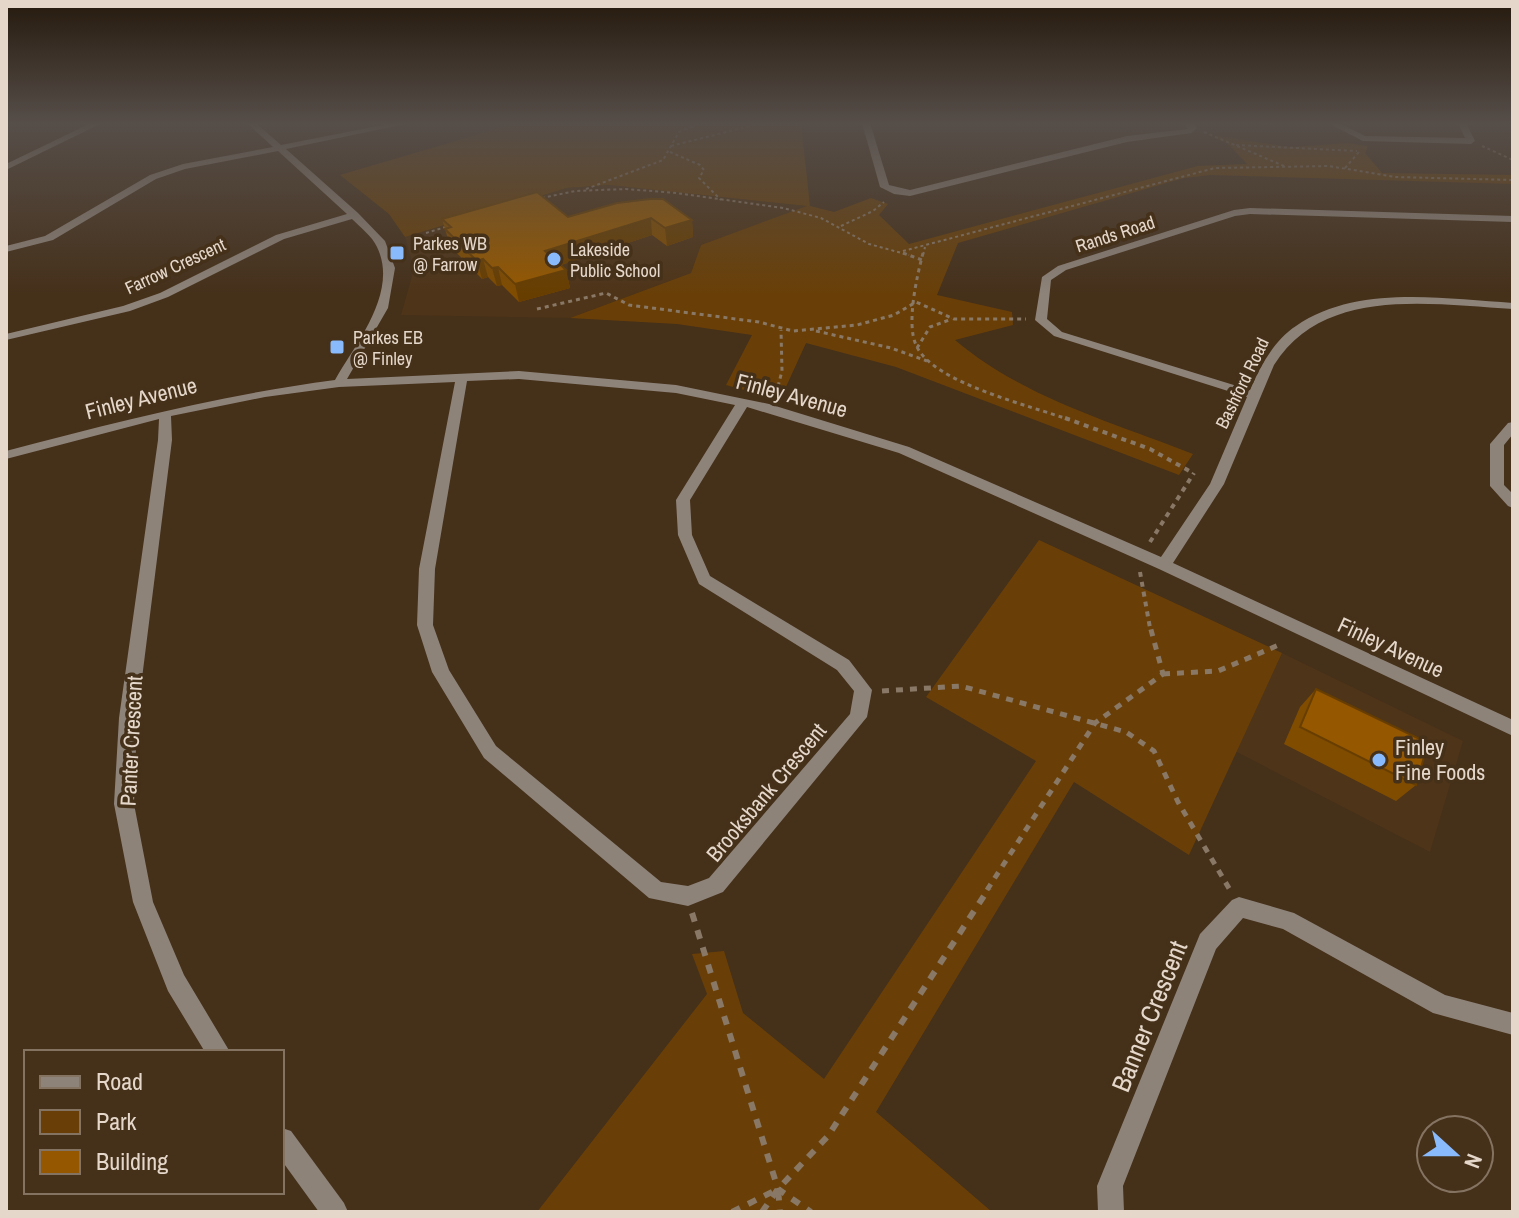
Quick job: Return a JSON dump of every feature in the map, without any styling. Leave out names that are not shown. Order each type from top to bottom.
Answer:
[{"type":"street","points":[[6,249],[49,238],[74,226],[148,180]]},
{"type":"street","points":[[315,180],[381,243],[390,268],[382,308],[339,383]]},
{"type":"street","points":[[883,180],[885,187],[897,192],[966,180]]},
{"type":"street","name":"Rands Road","points":[[1041,320],[1046,279],[1062,268],[1234,213],[1513,219]]},
{"type":"street","name":"Farrow Crescent","points":[[6,337],[126,309],[164,295],[280,237],[355,215]]},
{"type":"street","name":"Bashford Road","points":[[1164,565],[1217,483],[1276,352],[1294,330],[1344,308],[1405,301],[1513,306]]},
{"type":"street","points":[[1041,320],[1058,334],[1256,396]]},
{"type":"street","name":"Finley Avenue","points":[[6,455],[165,413],[265,393],[339,383],[519,375],[676,389],[769,408],[904,450],[1164,565],[1513,728]]},
{"type":"street","points":[[462,377],[427,569],[425,625],[441,672],[490,752],[656,891],[688,896]]},
{"type":"street","points":[[743,403],[683,500],[685,535],[704,580],[843,665],[863,690]]},
{"type":"street","name":"Panter Crescent","points":[[165,413],[165,440],[128,718],[124,804],[143,902],[176,983],[217,1050]]},
{"type":"street","points":[[1513,426],[1497,444],[1497,486],[1513,503]]},
{"type":"street","name":"Brooksbank Crescent","points":[[688,896],[716,885],[858,717],[863,690]]},
{"type":"street","points":[[1239,907],[1287,920],[1441,1005],[1513,1024]]},
{"type":"street","name":"Banner Crescent","points":[[1111,1212],[1110,1186],[1208,942],[1239,907]]},
{"type":"street","points":[[284,1143],[335,1212]]},
{"type":"path","points":[[584,190],[611,180]]},
{"type":"path","points":[[701,180],[723,202]]},
{"type":"path","points":[[903,251],[1170,180]]},
{"type":"path","points":[[532,201],[584,190],[679,193],[788,210],[841,226],[853,238],[903,251],[922,260]]},
{"type":"path","points":[[841,226],[873,211],[897,192]]},
{"type":"path","points":[[426,233],[456,224]]},
{"type":"path","points":[[925,247],[912,293],[916,302],[912,331],[917,348],[928,362]]},
{"type":"path","points":[[537,309],[606,293],[629,305],[759,322],[781,330],[809,330],[857,325],[894,315],[916,302]]},
{"type":"path","points":[[916,302],[954,319]]},
{"type":"path","points":[[917,348],[925,328],[933,321],[1041,320]]},
{"type":"path","points":[[769,408],[783,381],[779,356],[781,330]]},
{"type":"path","points":[[809,330],[891,348],[928,362],[956,379],[1150,449],[1217,483]]},
{"type":"path","points":[[1163,674],[1144,606],[1141,555],[1194,473]]},
{"type":"path","points":[[762,1212],[778,1189],[828,1136],[1095,723],[1163,674],[1218,671],[1281,644]]},
{"type":"path","points":[[863,690],[898,691],[961,686],[1126,732],[1154,751],[1178,802],[1239,907]]},
{"type":"path","points":[[688,896],[700,947],[778,1189],[780,1212]]},
{"type":"path","points":[[732,1212],[778,1189]]},
{"type":"path","points":[[778,1189],[811,1212]]},
{"type":"shaded area","name":"Lakeside Public School","points":[[609,185],[810,206],[701,245],[691,273],[570,318],[401,315],[414,269],[405,237],[567,188]]},
{"type":"shaded area","points":[[1282,653],[1463,741],[1430,852],[1235,751]]},
{"type":"green space","points":[[346,180],[807,180],[810,206],[834,212],[871,198],[888,204],[879,215],[909,244],[1147,180],[1178,180],[958,243],[937,295],[1012,312],[1013,325],[955,340],[981,360],[1038,393],[1193,454],[1179,475],[896,367],[806,343],[780,400],[726,385],[752,335],[677,324],[570,318],[691,273],[701,245],[807,206],[609,185],[567,188],[405,237],[389,214]]},
{"type":"green space","points":[[1373,180],[1513,180],[1513,184]]},
{"type":"green space","points":[[1039,540],[1282,653],[1189,855],[1074,782],[876,1112],[992,1212],[537,1212],[707,994],[692,954],[724,951],[743,1013],[824,1079],[1036,761],[926,697]]},
{"type":"building","points":[[537,192],[568,217],[617,203],[663,199],[692,220],[665,228],[651,218],[545,251],[566,270],[515,284],[498,267],[492,268],[483,259],[477,261],[445,229],[451,227],[442,219]]},
{"type":"building","points":[[1316,689],[1428,743],[1416,785],[1300,727]]},
{"type":"place","name":"Parkes WB @ Farrow","points":[[397,253]]},
{"type":"place","name":"Lakeside Public School","points":[[554,259]]},
{"type":"place","name":"Parkes EB @ Finley","points":[[337,347]]},
{"type":"place","name":"Finley Fine Foods","points":[[1379,760]]}]
